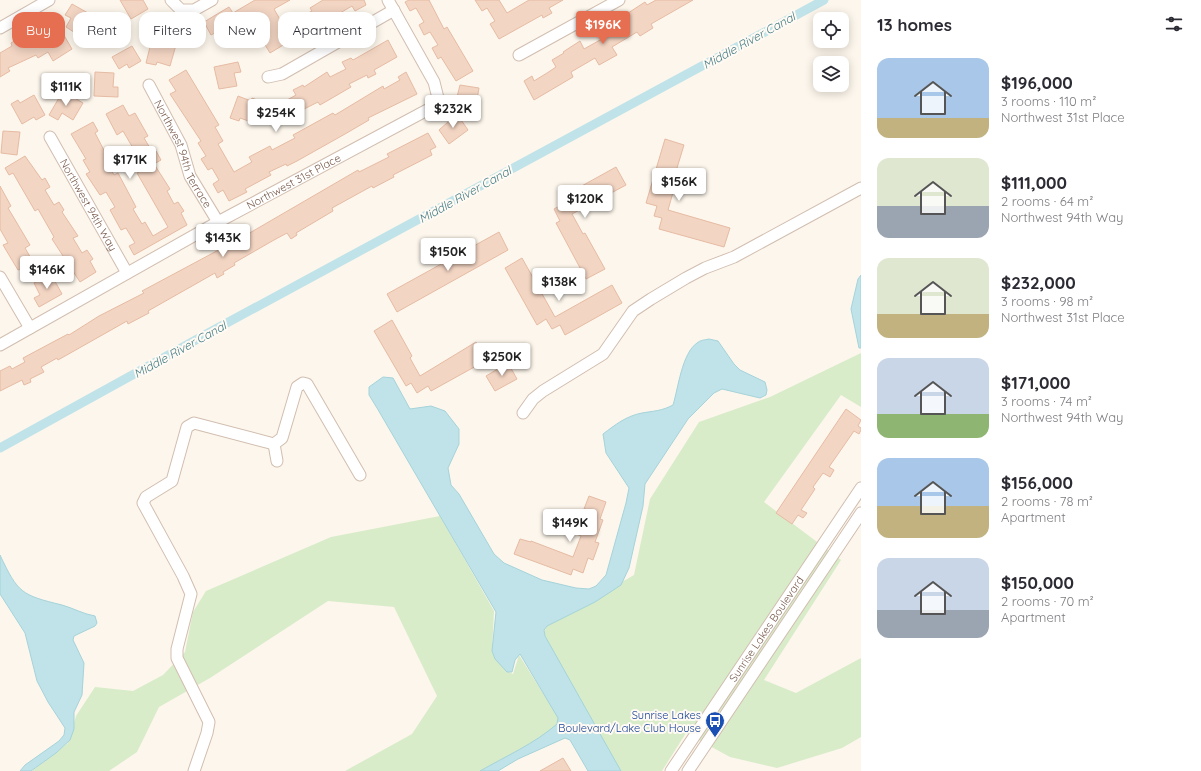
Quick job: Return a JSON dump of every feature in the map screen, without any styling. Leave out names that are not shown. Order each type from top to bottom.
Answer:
[{"type":"street","points":[[0,28],[49,0]]},
{"type":"street","points":[[171,0],[181,10],[194,10],[212,0]]},
{"type":"street","points":[[519,55],[612,2]]},
{"type":"street","points":[[268,77],[282,74],[391,5]]},
{"type":"street","name":"Northwest 31st Place","points":[[0,345],[218,222],[429,109],[438,98],[434,82],[391,5]]},
{"type":"street","name":"Northwest 94th Terrace","points":[[149,85],[181,145],[190,176],[218,222]]},
{"type":"street","name":"Northwest 94th Way","points":[[50,137],[127,273]]},
{"type":"street","points":[[523,412],[543,391],[604,354],[634,311],[651,299],[686,278],[705,268],[734,257],[861,188]]},
{"type":"street","points":[[0,278],[30,328]]},
{"type":"street","points":[[274,444],[282,438],[297,387],[303,383],[307,384],[360,475]]},
{"type":"street","points":[[194,771],[207,733],[209,722],[177,658],[177,649],[191,594],[183,576],[143,503],[146,497],[172,481],[187,427],[194,424],[274,444]]},
{"type":"street","points":[[274,444],[277,461]]},
{"type":"street","name":"Sunrise Lakes Boulevard","points":[[671,771],[861,488]]},
{"type":"street","name":"Sunrise Lakes Boulevard","points":[[688,771],[861,513]]},
{"type":"green space","points":[[861,353],[861,407],[841,395],[764,502],[841,560],[764,680],[796,693],[861,658],[861,737],[842,748],[777,768],[730,757],[686,733],[662,771],[621,771],[563,724],[490,771],[345,771],[412,734],[437,696],[394,607],[328,601],[210,678],[159,707],[137,752],[109,771],[32,771],[68,743],[76,716],[95,687],[133,691],[163,675],[185,652],[193,612],[206,591],[331,537],[440,516],[494,611],[492,652],[505,670],[513,674],[519,655],[544,695],[570,681],[543,635],[547,625],[634,575],[650,499],[699,422],[770,397]]},
{"type":"water","points":[[861,275],[861,348],[859,348],[851,309],[858,279]]},
{"type":"water","points":[[709,339],[718,341],[740,370],[765,382],[767,390],[766,395],[760,398],[722,389],[714,393],[688,419],[645,484],[643,506],[629,568],[621,585],[595,602],[547,626],[544,630],[545,636],[621,771],[588,771],[570,740],[565,738],[518,759],[498,771],[480,771],[539,738],[557,724],[558,718],[520,654],[515,660],[512,672],[507,672],[495,659],[492,651],[496,612],[369,395],[369,387],[383,377],[393,378],[410,409],[431,406],[445,411],[459,429],[459,444],[448,468],[451,485],[459,494],[494,554],[504,563],[542,580],[576,588],[589,589],[596,586],[606,575],[629,488],[606,453],[603,434],[621,421],[631,416],[661,410],[673,405],[681,372],[688,355],[698,342]]},
{"type":"water","points":[[0,555],[17,585],[29,595],[95,616],[97,623],[95,626],[74,636],[73,640],[84,663],[82,695],[74,712],[74,729],[70,740],[56,753],[31,771],[20,771],[25,765],[59,741],[64,735],[65,728],[48,702],[37,681],[25,633],[0,594]]},
{"type":"building","points":[[120,0],[143,0],[148,9],[143,12],[139,12],[139,14],[131,19],[131,12],[127,12]]},
{"type":"building","points":[[255,0],[290,0],[274,9],[278,16],[278,48],[270,53],[267,48],[270,48],[270,12],[235,12]]},
{"type":"building","points":[[323,0],[364,0],[366,5],[355,11],[352,6],[342,12],[310,12],[312,11],[310,8]]},
{"type":"building","points":[[409,0],[429,0],[444,29],[447,27],[473,71],[456,81],[441,57],[438,59],[432,48],[438,45],[430,32],[424,35],[419,25],[424,22],[416,8],[410,11],[405,2]]},
{"type":"building","points":[[475,0],[499,0],[507,13],[529,0],[563,0],[549,8],[552,13],[543,18],[542,15],[499,39],[490,24],[495,21],[487,8],[482,11]]},
{"type":"building","points":[[656,0],[693,0],[651,24],[653,28],[640,36],[637,32],[612,47],[617,55],[599,65],[595,58],[571,72],[573,77],[534,100],[524,81],[532,76],[534,81],[556,67],[552,60],[580,41],[584,49],[609,35],[605,28],[645,2],[647,5]]},
{"type":"building","points":[[72,4],[86,12],[73,12],[73,31],[66,27],[71,18],[65,15]]},
{"type":"building","points":[[229,7],[232,12],[221,12]]},
{"type":"building","points":[[214,16],[214,33],[211,35],[206,26],[206,21]]},
{"type":"building","points":[[65,37],[72,49],[53,61],[48,52],[38,58],[36,55],[8,68],[10,71],[0,77],[0,53],[12,46],[12,48],[65,48]]},
{"type":"building","points":[[388,40],[397,57],[374,70],[376,74],[368,78],[367,75],[349,84],[351,87],[320,105],[318,102],[304,109],[303,107],[276,121],[268,106],[278,100],[280,104],[296,95],[293,90],[303,85],[304,87],[327,72],[330,77],[346,69],[342,62],[351,58],[353,60]]},
{"type":"building","points":[[131,47],[141,61],[129,68],[127,64],[119,69],[112,57],[131,48]]},
{"type":"building","points":[[150,48],[175,48],[170,66],[157,62],[156,65],[146,63]]},
{"type":"building","points":[[238,62],[241,72],[234,73],[237,86],[219,89],[214,67]]},
{"type":"building","points":[[186,70],[219,125],[215,127],[223,141],[218,144],[234,172],[252,162],[249,157],[270,146],[272,150],[295,138],[293,135],[333,113],[335,115],[383,86],[384,89],[400,80],[398,77],[406,72],[417,94],[368,118],[369,120],[297,161],[287,166],[286,164],[269,172],[271,175],[245,189],[247,192],[229,201],[223,190],[218,193],[213,184],[219,180],[212,168],[208,170],[201,159],[206,156],[198,143],[201,141],[170,94],[176,91],[169,80]]},
{"type":"building","points":[[95,72],[114,73],[113,87],[118,87],[118,97],[94,96]]},
{"type":"building","points":[[460,85],[479,88],[475,111],[451,106],[453,96],[457,97]]},
{"type":"building","points":[[63,91],[83,103],[73,120],[62,113],[58,120],[49,115]]},
{"type":"building","points":[[34,95],[45,115],[36,120],[34,117],[22,124],[11,104],[18,100],[20,103]]},
{"type":"building","points":[[238,96],[251,101],[252,98],[262,102],[254,123],[240,118],[239,121],[230,118]]},
{"type":"building","points":[[123,105],[129,116],[135,113],[148,136],[144,138],[153,153],[156,151],[161,160],[154,164],[170,189],[167,191],[174,204],[178,202],[184,211],[181,213],[187,225],[134,255],[129,246],[135,243],[126,228],[121,230],[110,210],[115,207],[106,192],[100,195],[86,174],[90,172],[83,160],[86,159],[71,134],[93,122],[98,131],[95,133],[107,156],[104,158],[114,175],[118,173],[136,207],[133,209],[142,224],[145,222],[153,236],[168,227],[137,173],[139,172],[134,163],[140,160],[123,131],[117,135],[106,114]]},
{"type":"building","points":[[457,114],[468,130],[449,144],[439,130]]},
{"type":"building","points":[[3,131],[20,132],[17,155],[1,153]]},
{"type":"building","points":[[428,133],[436,147],[430,150],[432,155],[393,175],[394,177],[373,188],[372,186],[332,208],[333,211],[296,233],[297,235],[291,239],[287,233],[234,263],[235,265],[223,272],[224,274],[217,278],[215,273],[148,311],[149,313],[128,324],[127,321],[58,360],[57,358],[41,367],[44,372],[30,379],[31,382],[24,385],[22,380],[0,391],[0,371],[10,366],[12,369],[25,362],[23,358],[68,334],[69,335],[99,316],[144,293],[142,291],[241,238],[358,170],[359,172],[389,157],[387,154]]},
{"type":"building","points":[[665,139],[684,145],[673,181],[676,182],[668,210],[730,228],[724,247],[659,229],[662,218],[654,216],[657,206],[646,203]]},
{"type":"building","points":[[25,156],[42,180],[45,178],[50,187],[45,190],[54,205],[59,202],[64,210],[62,212],[78,236],[73,238],[82,253],[87,250],[93,259],[90,261],[96,272],[80,282],[52,239],[54,237],[38,209],[35,211],[13,173],[9,175],[5,168]]},
{"type":"building","points":[[616,167],[626,185],[572,214],[583,234],[585,233],[605,269],[586,279],[556,223],[560,221],[554,209],[563,204],[560,198]]},
{"type":"building","points":[[0,186],[11,206],[8,208],[30,245],[25,248],[36,267],[27,272],[25,267],[18,270],[3,245],[8,243],[0,229]]},
{"type":"building","points":[[499,232],[508,250],[397,312],[387,294]]},
{"type":"building","points":[[522,258],[555,317],[612,285],[622,303],[565,335],[560,325],[552,329],[546,319],[537,325],[505,268]]},
{"type":"building","points":[[51,274],[62,294],[39,307],[34,298],[40,295],[34,283]]},
{"type":"building","points":[[392,320],[412,356],[410,358],[420,376],[476,342],[487,360],[431,391],[428,386],[417,393],[411,383],[406,386],[374,331]]},
{"type":"building","points":[[508,363],[517,379],[495,391],[486,376]]},
{"type":"building","points":[[846,409],[861,420],[858,426],[861,430],[859,434],[854,431],[829,467],[834,470],[830,477],[823,473],[813,487],[815,489],[801,510],[807,513],[803,518],[798,515],[792,524],[776,513]]},
{"type":"building","points":[[589,496],[606,502],[600,519],[603,520],[595,542],[599,543],[593,560],[588,558],[583,573],[573,569],[571,575],[514,554],[520,539],[531,541],[573,557],[581,536],[576,534],[586,509],[584,509]]},
{"type":"building","points":[[563,758],[571,771],[540,771]]},
{"type":"waterway","name":"Middle River Canal","points":[[0,448],[212,331],[824,0]]},
{"type":"place","name":"Sunrise Lakes Boulevard/Lake Club House","points":[[715,738]]}]
